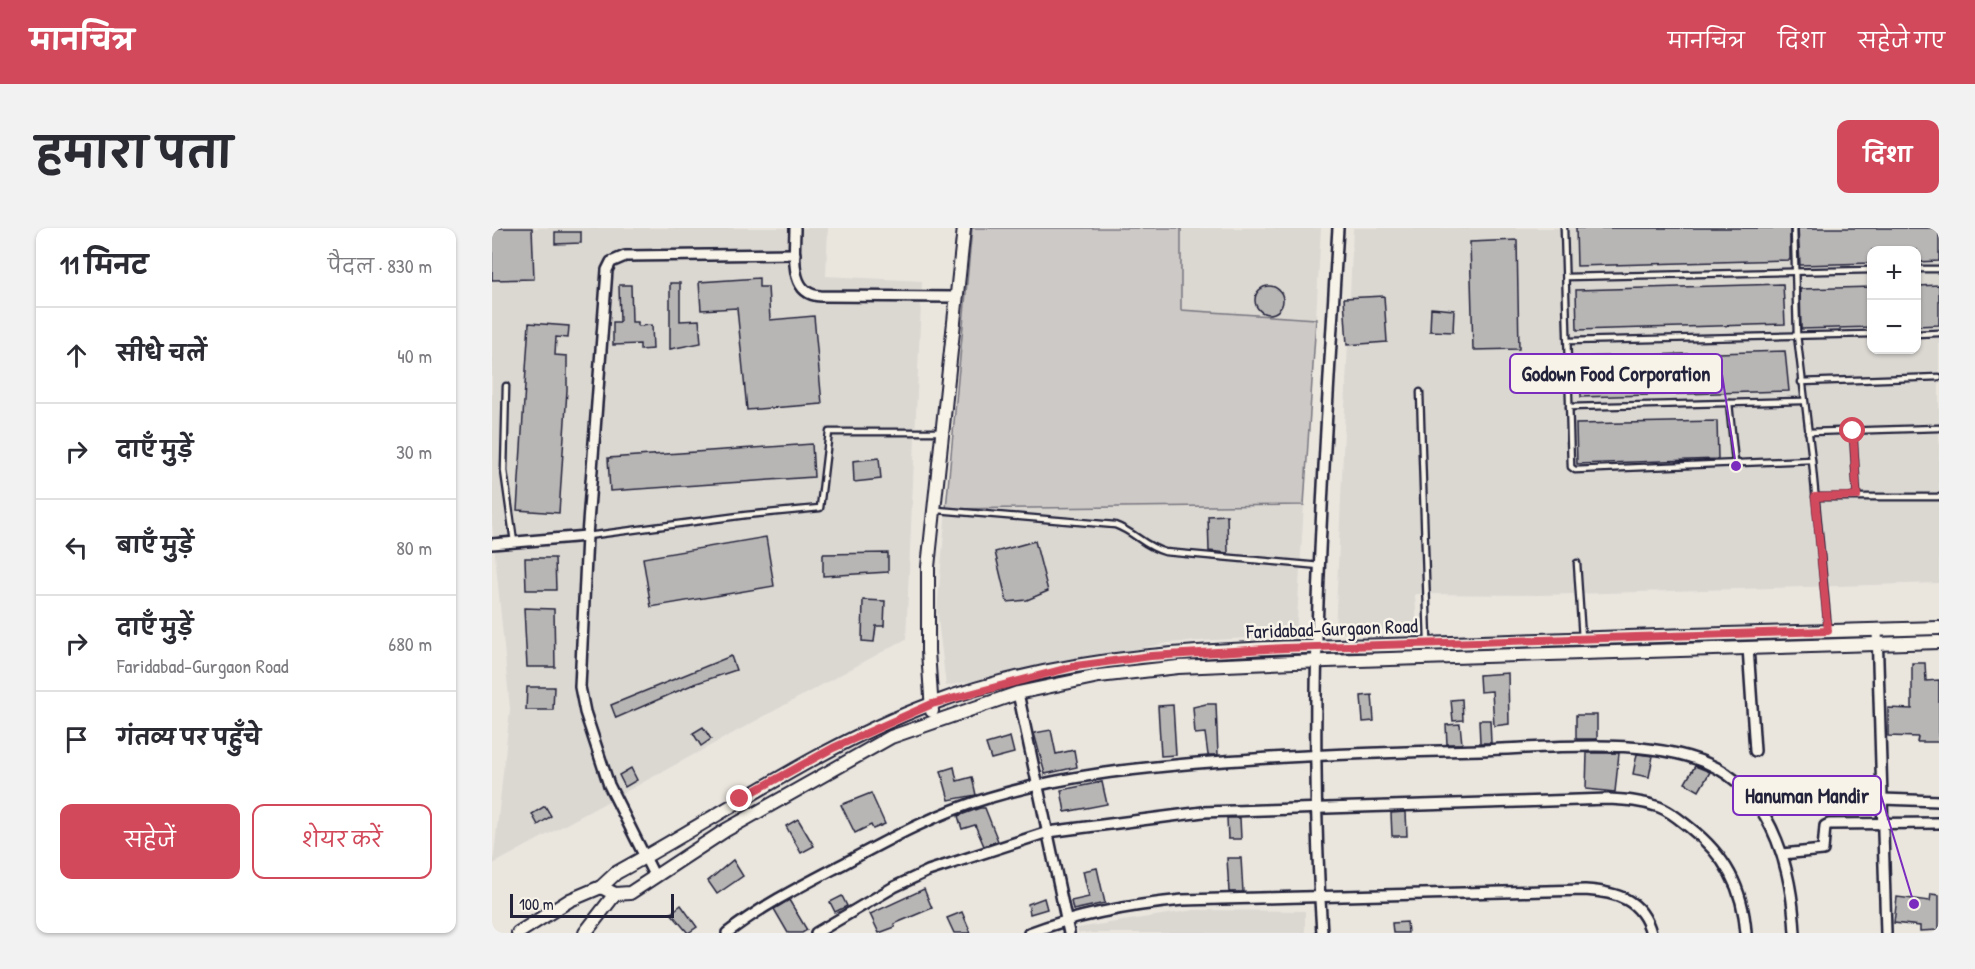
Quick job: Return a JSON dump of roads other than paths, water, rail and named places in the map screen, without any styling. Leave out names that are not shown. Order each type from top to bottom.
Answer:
[{"type":"main road","points":[[933,721],[928,590],[941,432],[964,228]]},
{"type":"main road","name":"Faridabad-Gurgaon Road","points":[[518,933],[570,900],[601,887],[616,873],[740,799],[833,748],[932,704],[1076,666],[1151,656],[1317,647],[1939,628]]},
{"type":"main road","name":"Faridabad-Gurgaon Road","points":[[615,894],[630,893],[726,830],[813,778],[891,737],[1018,693],[1099,676],[1178,667],[1317,661],[1939,642]]},
{"type":"main road","points":[[585,933],[615,894],[601,887]]},
{"type":"street","points":[[795,228],[798,283],[802,290],[813,296],[955,297]]},
{"type":"street","points":[[1322,933],[1319,896],[1317,647],[1338,228]]},
{"type":"street","points":[[656,877],[609,785],[582,699],[580,675],[587,536],[607,270],[617,257],[625,256],[795,254]]},
{"type":"street","points":[[492,544],[587,536]]},
{"type":"street","points":[[1877,629],[1886,933]]},
{"type":"street","points":[[1748,647],[1755,751]]},
{"type":"street","points":[[1018,693],[1069,933]]},
{"type":"street","points":[[727,933],[761,908],[902,833],[985,799],[1038,784],[1121,770],[1317,754],[1598,747],[1656,750],[1689,756],[1720,770],[1758,806],[1770,823],[1782,854],[1796,933]]},
{"type":"street","points":[[816,933],[894,887],[928,871],[1048,832],[1173,814],[1318,807],[1609,799],[1651,804],[1662,808],[1697,833],[1729,868],[1743,909],[1746,933]]},
{"type":"street","points":[[1758,806],[1882,799],[1939,801]]},
{"type":"street","points":[[1782,854],[1823,850],[1825,826],[1829,824],[1939,823]]},
{"type":"street","points":[[1029,933],[1066,919],[1141,904],[1183,900],[1603,891],[1621,896],[1636,904],[1651,933]]},
{"type":"lane","points":[[1564,228],[1569,464],[1575,470],[1812,460]]},
{"type":"lane","points":[[1794,228],[1797,335],[1803,401],[1812,460],[1828,631]]},
{"type":"lane","points":[[1921,269],[1939,268]]},
{"type":"lane","points":[[1566,277],[1867,270]]},
{"type":"lane","points":[[1921,334],[1939,333]]},
{"type":"lane","points":[[1568,340],[1867,334]]},
{"type":"lane","points":[[1801,382],[1939,377]]},
{"type":"lane","points":[[506,386],[504,471],[514,542]]},
{"type":"lane","points":[[1420,392],[1428,644]]},
{"type":"lane","points":[[1569,406],[1803,401]]},
{"type":"lane","points":[[1729,403],[1735,463]]},
{"type":"lane","points":[[1808,432],[1939,428]]},
{"type":"lane","points":[[1853,431],[1857,496]]},
{"type":"lane","points":[[587,536],[746,515],[820,508],[829,432],[941,432]]},
{"type":"lane","points":[[1815,497],[1939,497]]},
{"type":"lane","points":[[934,510],[1115,525],[1130,532],[1150,548],[1165,552],[1320,566]]},
{"type":"lane","points":[[1576,562],[1582,639]]},
{"type":"place","name":"Godown Food Corporation","points":[[1736,466]]},
{"type":"place","name":"Hanuman Mandir","points":[[1914,904]]}]
